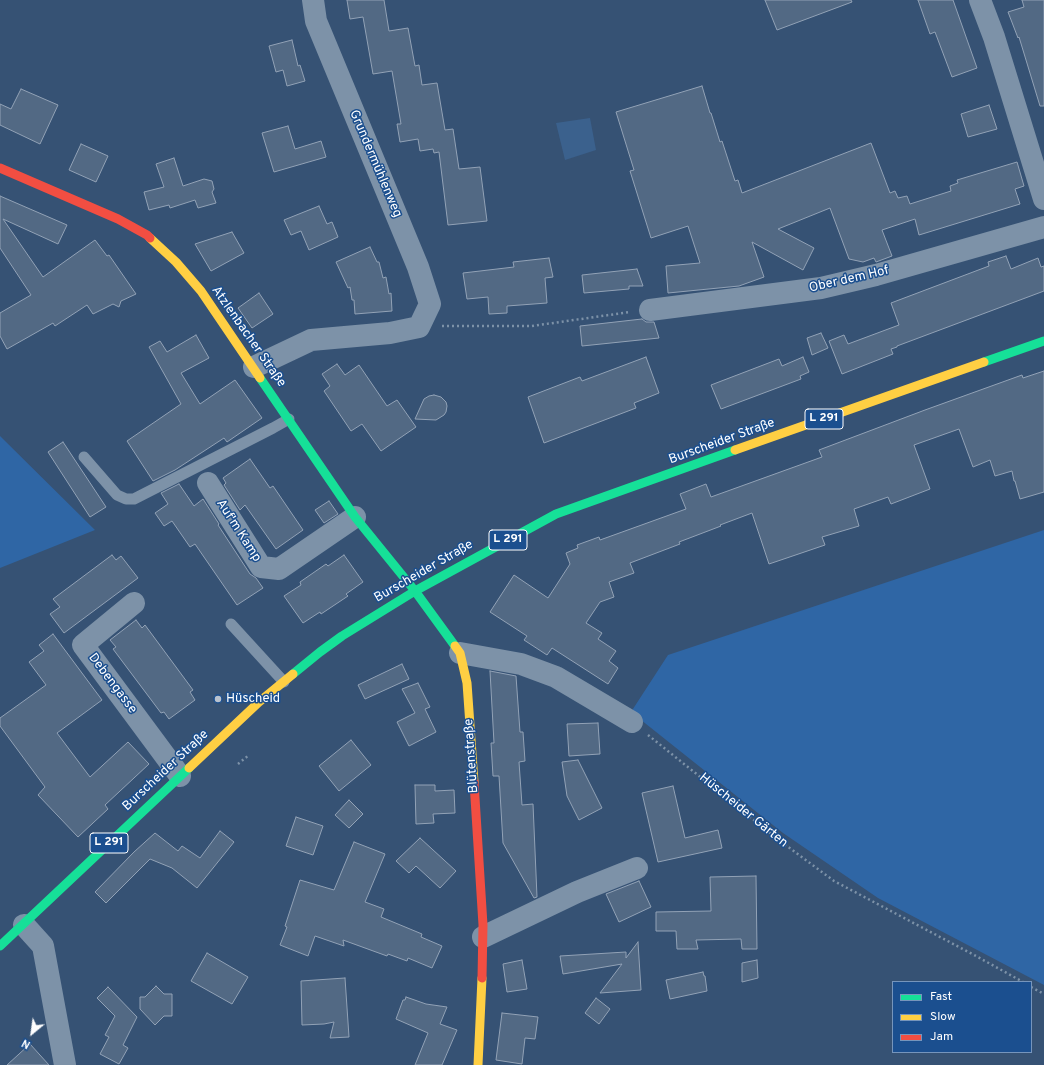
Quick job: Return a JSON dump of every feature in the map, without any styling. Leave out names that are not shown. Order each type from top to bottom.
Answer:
[{"type":"main road","name":"Atzlenbacher Straße","points":[[0,168],[118,219],[147,235],[176,262],[201,291],[355,517],[415,591]]},
{"type":"main road","name":"Burscheider Straße","points":[[0,946],[259,702],[342,636],[415,591],[556,514],[1044,341]]},
{"type":"main road","name":"Blütenstraße","points":[[415,591],[460,653],[467,683],[483,937],[482,999],[478,1065]]},
{"type":"street","name":"Grundermühlenweg","points":[[313,0],[316,21],[418,267],[430,304],[419,327]]},
{"type":"street","points":[[980,0],[994,37],[1044,199]]},
{"type":"street","name":"Ober dem Hof","points":[[650,310],[821,288],[876,275],[1044,226]]},
{"type":"street","points":[[254,367],[311,340],[390,333],[419,327]]},
{"type":"street","name":"Auf'm Kamp","points":[[208,484],[261,567],[279,569],[355,517]]},
{"type":"street","name":"Debengasse","points":[[134,603],[83,645],[180,776]]},
{"type":"street","points":[[460,653],[521,664],[556,677],[632,722]]},
{"type":"street","points":[[483,937],[577,892],[637,868]]},
{"type":"street","points":[[24,925],[43,946],[65,1065]]},
{"type":"lane","points":[[84,457],[117,495],[126,499],[134,499],[289,419]]},
{"type":"lane","points":[[231,624],[284,682]]},
{"type":"path","points":[[419,327],[532,326],[650,310]]},
{"type":"path","name":"Hüscheider Gärten","points":[[632,722],[775,837],[834,881],[1021,981]]},
{"type":"path","points":[[238,764],[250,755]]},
{"type":"path","points":[[1032,988],[1044,994]]},
{"type":"shaded area","points":[[590,118],[596,150],[565,160],[556,123]]},
{"type":"shaded area","points":[[0,436],[95,530],[0,568]]},
{"type":"shaded area","points":[[1044,530],[1044,985],[878,898],[783,833],[631,712],[668,655]]},
{"type":"building","points":[[347,0],[384,0],[389,31],[408,28],[415,66],[419,65],[422,85],[437,83],[445,130],[453,129],[459,169],[480,167],[487,221],[448,225],[439,152],[434,153],[433,149],[420,151],[418,139],[400,142],[397,124],[401,124],[392,71],[373,74],[363,17],[350,19]]},
{"type":"building","points":[[765,0],[851,0],[852,2],[777,30]]},
{"type":"building","points":[[918,0],[953,0],[977,68],[952,77],[935,32],[930,34]]},
{"type":"building","points":[[1022,0],[1044,0],[1044,106],[1040,106],[1019,37],[1018,38],[1008,12],[1024,7]]},
{"type":"building","points":[[292,40],[298,66],[300,65],[305,81],[287,86],[283,70],[276,72],[269,46]]},
{"type":"building","points":[[702,86],[720,142],[722,141],[735,181],[738,180],[742,193],[871,143],[890,193],[895,191],[898,198],[907,196],[910,204],[951,191],[950,186],[958,183],[957,180],[1017,162],[1024,186],[1015,189],[1020,204],[919,235],[915,219],[882,230],[892,256],[876,262],[874,258],[863,262],[849,259],[830,208],[778,229],[814,248],[803,270],[752,242],[764,277],[739,286],[668,293],[666,266],[700,263],[688,226],[651,238],[630,171],[634,170],[616,112]]},
{"type":"building","points":[[21,89],[58,105],[40,144],[0,125],[0,104],[11,109]]},
{"type":"building","points":[[989,105],[997,129],[968,137],[961,114]]},
{"type":"building","points":[[288,126],[295,149],[321,141],[326,157],[274,172],[262,133]]},
{"type":"building","points":[[81,144],[108,156],[96,182],[69,170]]},
{"type":"building","points":[[174,158],[183,186],[204,179],[212,181],[214,189],[212,192],[216,203],[198,208],[195,200],[170,208],[169,205],[149,210],[144,192],[164,187],[156,164]]},
{"type":"building","points":[[0,196],[67,225],[58,244],[3,219],[43,277],[95,240],[107,256],[109,255],[136,294],[121,301],[119,307],[113,304],[93,314],[87,305],[55,326],[53,323],[7,349],[0,336],[0,313],[31,295],[0,248]]},
{"type":"building","points":[[319,206],[327,224],[332,222],[338,237],[309,250],[301,231],[291,235],[284,220]]},
{"type":"building","points":[[232,232],[244,253],[211,271],[195,244]]},
{"type":"building","points":[[370,247],[377,262],[379,262],[383,278],[386,277],[389,294],[391,293],[392,311],[355,314],[354,300],[352,300],[350,287],[348,288],[336,262]]},
{"type":"building","points":[[1006,256],[1011,269],[1038,258],[1041,267],[1044,266],[1044,291],[897,346],[891,349],[893,354],[842,374],[829,341],[844,335],[848,344],[899,325],[891,303],[989,266],[988,262]]},
{"type":"building","points":[[549,258],[553,277],[545,278],[547,303],[507,306],[507,313],[489,314],[488,297],[467,299],[463,273],[514,267],[513,262]]},
{"type":"building","points":[[637,269],[643,286],[629,286],[629,289],[584,293],[582,275]]},
{"type":"building","points":[[259,293],[273,314],[252,328],[238,308]]},
{"type":"building","points":[[642,319],[646,322],[654,322],[659,338],[582,346],[580,326]]},
{"type":"building","points":[[821,333],[828,348],[812,355],[807,338]]},
{"type":"building","points":[[196,335],[209,358],[181,373],[200,404],[235,380],[262,418],[227,442],[224,438],[175,470],[153,481],[127,441],[181,404],[149,347],[160,341],[167,352]]},
{"type":"building","points":[[646,357],[659,393],[634,403],[636,408],[544,443],[528,397],[580,377],[582,381]]},
{"type":"building","points":[[803,357],[809,372],[800,376],[801,379],[721,409],[711,385],[779,359],[782,366]]},
{"type":"building","points":[[337,364],[345,375],[359,365],[387,406],[397,400],[416,427],[381,451],[362,424],[351,431],[324,391],[330,386],[322,374]]},
{"type":"building","points":[[1044,371],[1044,492],[1020,499],[1012,471],[995,476],[990,460],[973,467],[959,429],[914,445],[930,489],[891,504],[888,497],[854,509],[859,526],[822,537],[825,545],[769,564],[752,513],[679,542],[680,544],[630,563],[634,573],[609,582],[614,597],[600,602],[586,623],[602,633],[598,639],[616,651],[609,661],[618,668],[608,684],[552,648],[547,655],[524,640],[527,636],[490,612],[514,575],[548,598],[570,564],[566,553],[578,548],[577,545],[599,537],[600,540],[686,509],[680,494],[706,484],[711,497],[822,457],[819,450],[1022,375],[1023,378]]},
{"type":"building","points":[[434,395],[441,397],[446,402],[447,406],[444,415],[436,420],[415,419],[424,399]]},
{"type":"building","points":[[63,442],[106,507],[90,517],[48,452]]},
{"type":"building","points":[[250,459],[270,488],[273,486],[303,530],[276,549],[245,505],[240,510],[224,485],[226,483],[223,478]]},
{"type":"building","points":[[179,484],[194,506],[203,499],[250,574],[256,578],[263,588],[237,605],[195,544],[190,547],[172,521],[164,526],[155,513],[168,504],[161,493]]},
{"type":"building","points":[[329,501],[338,514],[324,523],[315,510]]},
{"type":"building","points":[[112,555],[116,560],[121,556],[138,578],[64,633],[50,614],[60,607],[53,599]]},
{"type":"building","points":[[344,555],[363,582],[346,594],[348,596],[321,614],[320,612],[303,623],[284,596],[301,585],[300,582],[326,564],[328,566]]},
{"type":"building","points":[[136,620],[142,628],[145,625],[193,690],[190,692],[195,700],[169,719],[164,712],[161,713],[113,649],[116,647],[110,640]]},
{"type":"building","points":[[53,634],[102,700],[57,733],[90,777],[128,742],[149,764],[105,805],[108,809],[78,837],[38,795],[45,787],[0,726],[0,718],[46,685],[29,662],[44,651],[39,645]]},
{"type":"building","points":[[402,664],[409,679],[365,699],[358,685]]},
{"type":"building","points":[[490,671],[516,676],[520,732],[523,732],[525,761],[519,762],[522,805],[533,804],[537,897],[534,898],[503,843],[499,776],[493,776],[491,743],[494,743]]},
{"type":"building","points":[[418,683],[430,707],[425,709],[436,732],[409,746],[397,722],[415,713],[402,689]]},
{"type":"building","points":[[598,723],[600,754],[569,756],[567,724]]},
{"type":"building","points":[[351,740],[371,765],[339,791],[319,766]]},
{"type":"building","points":[[578,760],[602,808],[579,820],[567,796],[562,762]]},
{"type":"building","points":[[415,785],[435,785],[435,791],[454,790],[455,813],[433,814],[434,823],[416,824]]},
{"type":"building","points":[[673,786],[685,838],[718,830],[722,848],[658,862],[642,793]]},
{"type":"building","points":[[349,800],[363,814],[349,828],[335,815]]},
{"type":"building","points":[[296,817],[323,826],[313,855],[286,846]]},
{"type":"building","points":[[220,831],[234,842],[197,888],[172,868],[150,859],[106,903],[95,892],[155,833],[178,851],[182,846],[200,858]]},
{"type":"building","points":[[420,838],[456,871],[440,888],[416,866],[409,873],[396,861]]},
{"type":"building","points":[[354,842],[385,854],[365,902],[384,909],[381,917],[422,934],[421,937],[442,946],[432,968],[408,958],[407,961],[388,954],[387,956],[343,940],[344,946],[315,936],[308,956],[280,945],[287,927],[285,926],[300,880],[334,890]]},
{"type":"building","points":[[756,876],[757,949],[742,949],[741,939],[696,940],[698,949],[677,949],[676,931],[656,931],[656,912],[711,911],[710,877]]},
{"type":"building","points":[[639,881],[651,907],[619,922],[606,894]]},
{"type":"building","points":[[638,942],[641,990],[600,993],[622,964],[563,974],[560,956],[626,952],[626,958]]},
{"type":"building","points":[[207,953],[248,977],[232,1004],[191,981]]},
{"type":"building","points":[[522,960],[527,989],[507,992],[503,964]]},
{"type":"building","points":[[757,960],[758,978],[742,982],[742,963]]},
{"type":"building","points":[[703,972],[707,991],[670,999],[666,980]]},
{"type":"building","points":[[345,978],[349,1037],[330,1038],[334,1022],[302,1025],[301,981]]},
{"type":"building","points":[[156,986],[164,994],[172,994],[172,1016],[164,1016],[155,1025],[140,1009],[140,997],[145,997]]},
{"type":"building","points":[[108,987],[137,1017],[123,1045],[128,1048],[119,1064],[100,1054],[109,1037],[105,1035],[115,1016],[97,998]]},
{"type":"building","points":[[406,997],[426,1004],[447,1007],[440,1024],[457,1030],[442,1065],[415,1065],[428,1033],[396,1019],[403,1000],[405,1000]]},
{"type":"building","points":[[596,998],[610,1009],[599,1024],[585,1013]]},
{"type":"building","points":[[502,1013],[538,1017],[535,1039],[525,1038],[522,1064],[496,1060]]},
{"type":"building","points":[[30,1044],[49,1065],[7,1065]]},
{"type":"traffic: fast","points":[[984,362],[1044,341]]},
{"type":"traffic: fast","points":[[260,378],[355,517],[415,591],[455,646]]},
{"type":"traffic: fast","points":[[293,674],[342,636],[415,591],[556,514],[735,450]]},
{"type":"traffic: fast","points":[[0,946],[189,768]]},
{"type":"traffic: slow","points":[[150,238],[176,262],[201,291],[260,378]]},
{"type":"traffic: slow","points":[[735,450],[984,362]]},
{"type":"traffic: slow","points":[[455,646],[460,653],[467,683],[474,782]]},
{"type":"traffic: slow","points":[[189,768],[259,702],[293,674]]},
{"type":"traffic: slow","points":[[478,1065],[482,978]]},
{"type":"traffic: jam","points":[[0,168],[118,219],[150,238]]},
{"type":"traffic: jam","points":[[474,782],[483,925],[482,978]]},
{"type":"place","name":"Hüscheid","points":[[218,699]]}]
